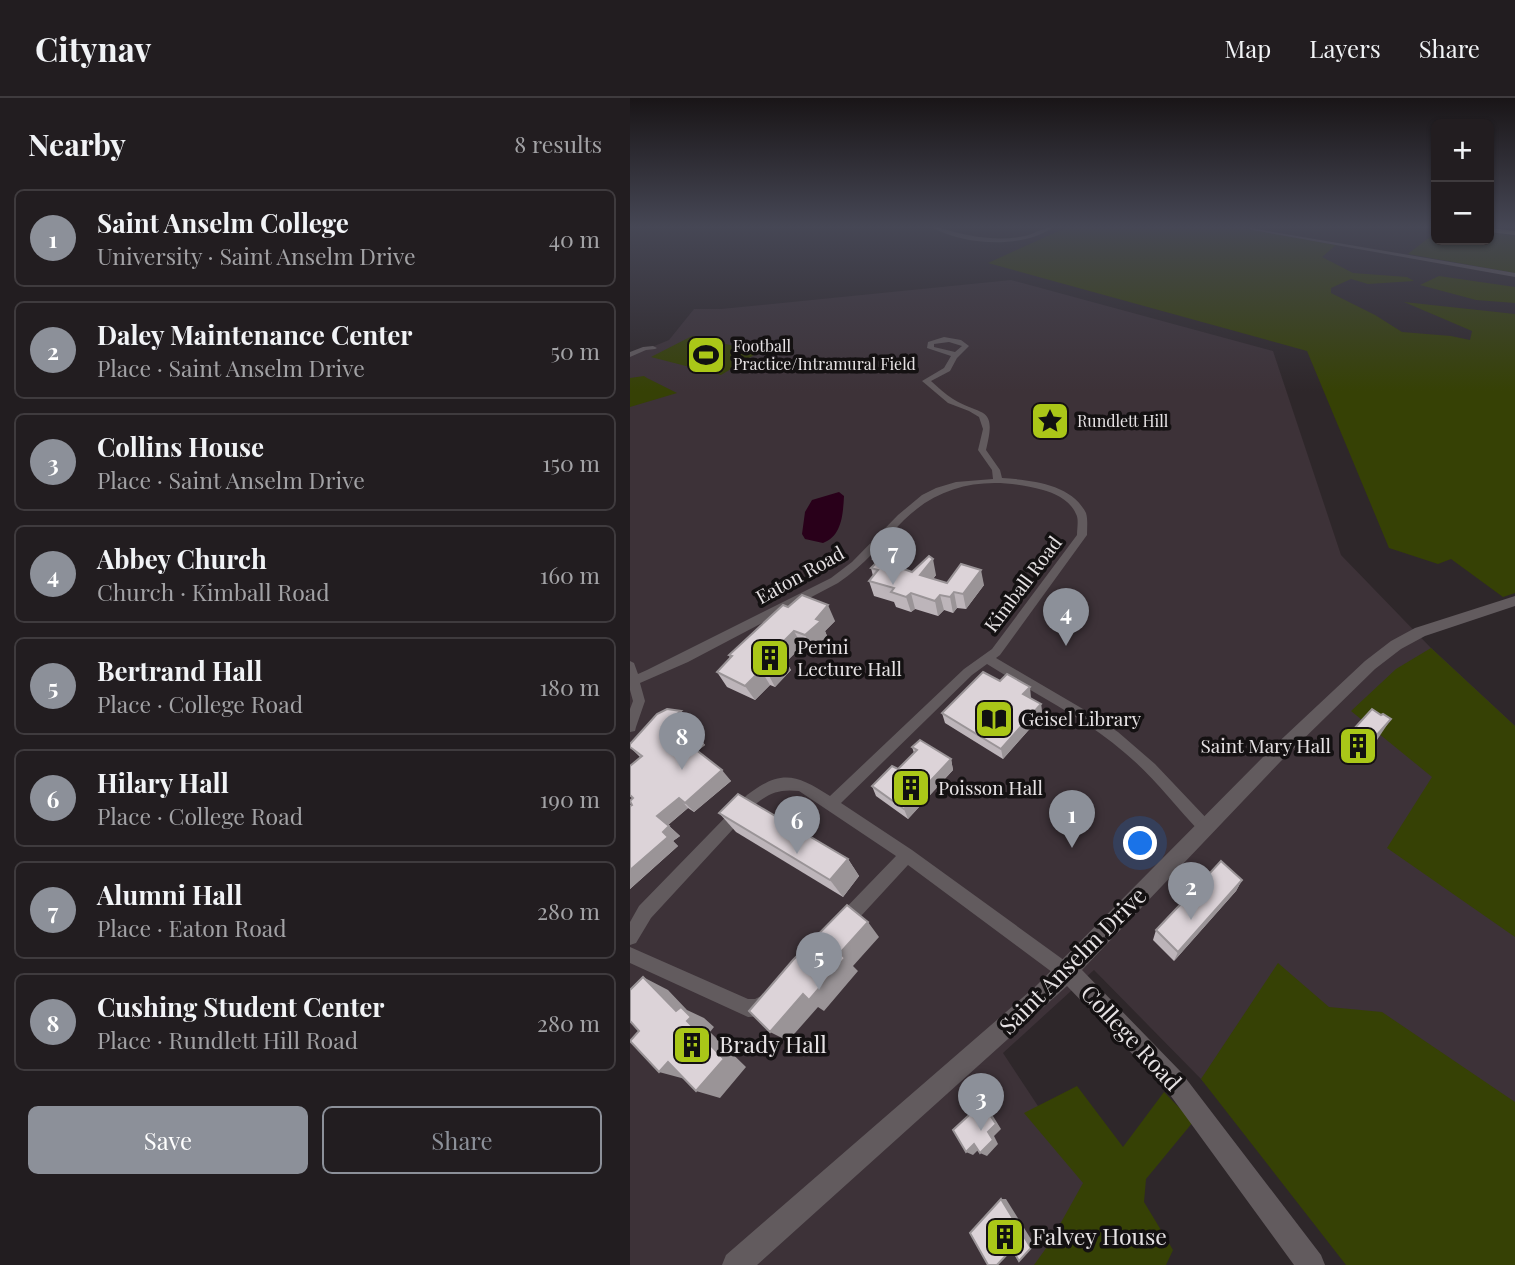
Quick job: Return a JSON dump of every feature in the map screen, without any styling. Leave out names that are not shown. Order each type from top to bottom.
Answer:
[{"type":"street","points":[[630,355],[645,348],[653,348]]},
{"type":"street","points":[[957,355],[947,369],[926,381],[951,401],[984,416],[987,429],[982,450],[995,468],[998,479]]},
{"type":"street","name":"Kimball Road","points":[[998,479],[1035,484],[1059,494],[1078,509],[1084,527],[1078,544],[1003,644],[988,659],[1080,714],[1123,744],[1152,769],[1205,827]]},
{"type":"street","name":"Eaton Road","points":[[635,680],[670,666],[832,582],[863,559],[893,526],[938,490],[962,483],[998,479]]},
{"type":"street","name":"Saint Anselm Drive","points":[[736,1265],[900,1123],[1066,972],[1321,711],[1386,652],[1420,632],[1515,601]]},
{"type":"street","points":[[831,804],[968,672],[988,659]]},
{"type":"street","points":[[630,666],[639,701],[630,727]]},
{"type":"street","name":"College Road","points":[[630,937],[654,902],[740,811],[764,790],[793,782],[907,855],[1081,982],[1173,1080],[1311,1265]]},
{"type":"street","points":[[827,940],[907,855]]},
{"type":"street","points":[[630,955],[748,1008],[763,1006],[780,989]]},
{"type":"shaded area","points":[[986,282],[1020,282],[1273,351],[1341,555],[1431,648],[1515,726],[1515,1233],[1367,1265],[1201,1079],[1094,970],[1003,1053],[1143,1265],[630,1265],[630,356],[669,340],[694,309],[721,309]]},
{"type":"shaded area","points":[[839,492],[844,496],[838,530],[823,543],[805,539],[802,534],[805,512],[812,500]]},
{"type":"green space","points":[[1059,282],[1343,282],[1331,288],[1331,293],[1402,332],[1470,340],[1472,331],[1404,302],[1515,314],[1515,593],[1503,597],[1451,559],[1438,564],[1389,548],[1307,351]]},
{"type":"green space","points":[[1425,282],[1484,282],[1515,287],[1515,303],[1476,300],[1420,285]]},
{"type":"green space","name":"Football Practice/Intramural Field","points":[[692,336],[759,352],[721,375],[651,357]]},
{"type":"green space","points":[[644,376],[677,393],[630,407],[630,378]]},
{"type":"green space","points":[[1431,648],[1515,726],[1515,937],[1387,848],[1432,777],[1351,711],[1396,669]]},
{"type":"green space","points":[[1278,963],[1329,1007],[1382,1012],[1515,1102],[1515,1265],[1346,1265],[1201,1079]]},
{"type":"green space","points":[[1077,1086],[1123,1147],[1164,1092],[1193,1122],[1146,1179],[1144,1202],[1173,1250],[1166,1265],[1034,1265],[1049,1244],[1083,1183],[1024,1113]]},
{"type":"building","points":[[893,537],[909,542],[890,564],[912,572],[929,556],[933,559],[920,575],[947,583],[961,564],[981,570],[963,594],[954,592],[950,597],[940,595],[935,601],[911,593],[906,597],[891,592],[894,588],[869,581],[878,570],[871,568],[878,561],[873,559]]},
{"type":"building","points":[[802,595],[828,605],[816,619],[821,621],[805,635],[794,631],[774,651],[783,655],[767,672],[761,670],[745,686],[717,672],[732,656],[729,655],[783,605],[788,607]]},
{"type":"building","name":"Geisel Library","points":[[983,672],[1000,681],[1007,674],[1030,687],[1023,694],[1041,704],[1001,749],[942,713]]},
{"type":"building","points":[[667,709],[681,711],[677,714],[697,734],[686,742],[722,770],[685,803],[679,798],[657,816],[669,826],[663,832],[668,837],[630,870],[630,801],[633,798],[630,795],[630,766],[642,756],[630,747],[630,744],[657,714]]},
{"type":"building","points":[[1372,709],[1391,719],[1368,745],[1352,731]]},
{"type":"building","name":"Poisson Hall","points":[[920,740],[951,759],[904,809],[872,786],[892,766],[898,769],[917,750],[912,747]]},
{"type":"building","points":[[738,794],[848,859],[830,880],[719,813]]},
{"type":"building","points":[[1221,861],[1242,880],[1178,952],[1156,930],[1195,889],[1190,885],[1205,869],[1210,873]]},
{"type":"building","points":[[847,905],[868,922],[840,953],[845,958],[809,1000],[803,994],[770,1032],[749,1011],[793,960]]},
{"type":"building","name":"Brady Hall","points":[[643,977],[676,1011],[681,1007],[691,1017],[687,1021],[724,1059],[696,1091],[668,1062],[659,1072],[630,1041],[639,1031],[630,1021],[630,990]]},
{"type":"building","points":[[982,1103],[996,1124],[988,1132],[993,1140],[980,1153],[974,1144],[966,1152],[953,1130]]},
{"type":"building","name":"Falvey House","points":[[1001,1199],[1031,1248],[1019,1261],[1012,1249],[997,1265],[988,1265],[970,1233]]},
{"type":"place","name":"Football Practice/Intramural Field","points":[[706,355]]},
{"type":"place","name":"Rundlett Hill","points":[[1050,421]]},
{"type":"place","name":"Alumni Hall","points":[[893,585]]},
{"type":"place","name":"Abbey Church","points":[[1066,646]]},
{"type":"place","name":"Perini Lecture Hall","points":[[770,658]]},
{"type":"place","name":"Geisel Library","points":[[994,719]]},
{"type":"place","name":"Saint Mary Hall","points":[[1358,746]]},
{"type":"place","name":"Cushing Student Center","points":[[682,770]]},
{"type":"place","name":"Poisson Hall","points":[[911,788]]},
{"type":"place","name":"Saint Anselm College","points":[[1072,848]]},
{"type":"place","name":"Hilary Hall","points":[[797,854]]},
{"type":"place","name":"Daley Maintenance Center","points":[[1191,920]]},
{"type":"place","name":"Bertrand Hall","points":[[819,990]]},
{"type":"place","name":"Brady Hall","points":[[692,1045]]},
{"type":"place","name":"Collins House","points":[[981,1131]]},
{"type":"place","name":"Falvey House","points":[[1005,1237]]}]
